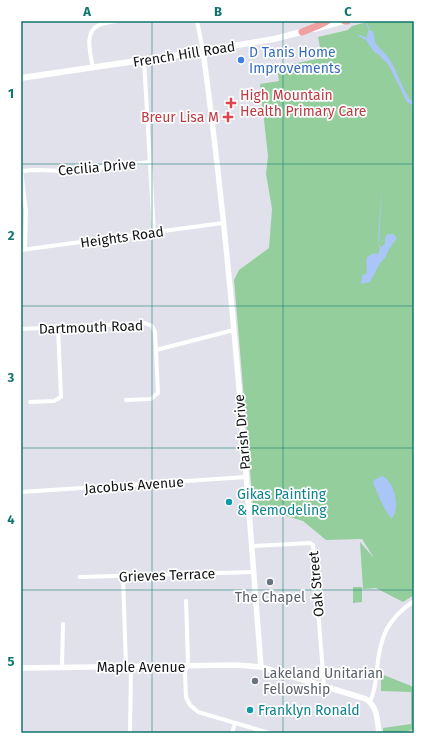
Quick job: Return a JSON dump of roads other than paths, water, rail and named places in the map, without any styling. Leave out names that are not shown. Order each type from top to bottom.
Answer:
[{"type":"main road","points":[[302,32],[327,21]]},
{"type":"main road","name":"French Hill Road","points":[[21,78],[274,39],[346,21]]},
{"type":"street","points":[[93,68],[89,37],[91,32],[100,24],[117,21]]},
{"type":"street","points":[[197,21],[203,51]]},
{"type":"street","name":"Parish Drive","points":[[203,51],[227,252],[261,667]]},
{"type":"street","points":[[144,60],[154,233]]},
{"type":"street","name":"Cecilia Drive","points":[[21,171],[34,170],[71,172],[150,162]]},
{"type":"street","points":[[21,171],[26,211],[23,249]]},
{"type":"street","name":"Heights Road","points":[[23,249],[223,223]]},
{"type":"street","name":"Dartmouth Road","points":[[21,329],[145,323],[152,326],[155,330],[156,350],[234,330]]},
{"type":"street","points":[[30,402],[54,401],[61,396],[58,327]]},
{"type":"street","points":[[126,400],[148,400],[157,395],[156,350]]},
{"type":"street","name":"Jacobus Avenue","points":[[21,492],[246,477]]},
{"type":"street","name":"Oak Street","points":[[252,546],[310,543],[313,545],[324,686]]},
{"type":"street","name":"Grieves Terrace","points":[[80,577],[254,572]]},
{"type":"street","points":[[123,576],[129,667],[130,733]]},
{"type":"street","points":[[370,702],[374,691],[379,648],[384,632],[394,618],[414,601]]},
{"type":"street","points":[[186,602],[188,661],[185,672],[186,695],[190,706],[198,712],[269,733]]},
{"type":"street","points":[[62,667],[63,624]]},
{"type":"street","name":"Maple Avenue","points":[[21,668],[187,667],[236,665],[261,667]]},
{"type":"street","points":[[261,667],[362,697],[374,706],[379,733]]},
{"type":"street","points":[[232,733],[235,723]]},
{"type":"water","points":[[368,31],[373,31],[375,43],[393,65],[408,98],[414,102],[414,106],[407,102],[388,64],[374,52],[366,40],[358,36],[360,35],[367,38]]},
{"type":"water","points":[[382,185],[379,244],[381,247],[385,244],[385,237],[388,234],[393,234],[397,238],[389,249],[385,258],[380,263],[370,282],[361,284],[362,275],[366,274],[367,272],[367,257],[374,253],[378,254],[380,248],[379,246],[378,238]]},
{"type":"water","points":[[382,476],[390,483],[395,495],[396,508],[395,514],[392,518],[389,516],[384,507],[373,483],[374,480]]},
{"type":"waterway","points":[[366,21],[370,32]]},
{"type":"waterway","points":[[405,92],[410,99]]},
{"type":"place","name":"D Tanis Home Improvements","points":[[241,60]]},
{"type":"place","name":"High Mountain Health Primary Care","points":[[231,103]]},
{"type":"place","name":"Breur Lisa M","points":[[228,117]]},
{"type":"place","name":"Gikas Painting & Remodeling","points":[[229,502]]},
{"type":"place","name":"The Chapel","points":[[270,582]]},
{"type":"place","name":"Lakeland Unitarian Fellowship","points":[[255,681]]},
{"type":"place","name":"Franklyn Ronald","points":[[250,710]]}]
